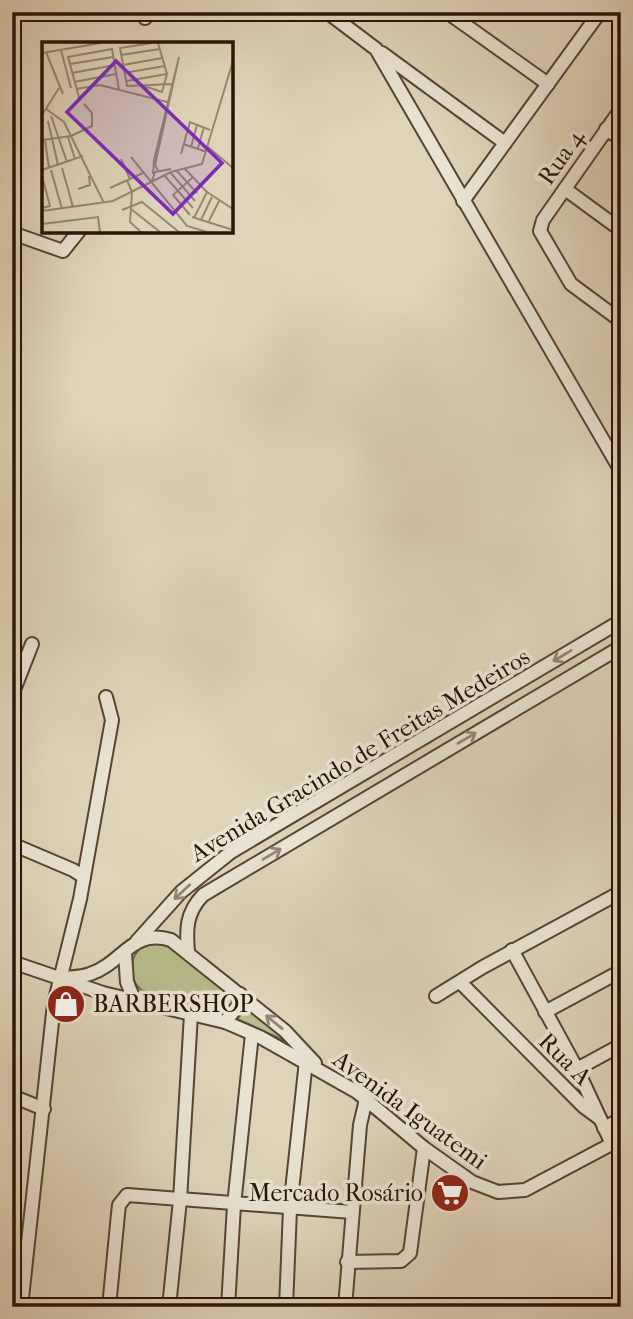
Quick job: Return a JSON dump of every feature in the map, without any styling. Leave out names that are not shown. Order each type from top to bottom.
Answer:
[{"type":"street","points":[[327,12],[505,143]]},
{"type":"street","points":[[447,12],[548,84]]},
{"type":"street","points":[[463,201],[548,84],[592,15]]},
{"type":"street","points":[[376,49],[621,471]]},
{"type":"street","name":"Rua 4","points":[[621,109],[543,220],[540,231],[571,284],[621,321]]},
{"type":"street","points":[[606,129],[621,139]]},
{"type":"street","points":[[565,189],[621,230]]},
{"type":"street","points":[[12,233],[63,251],[77,233]]},
{"type":"street","name":"Avenida Gracindo de Freitas Medeiros","points":[[59,979],[91,974],[125,953],[181,892],[231,852],[621,621]]},
{"type":"street","points":[[12,695],[32,644]]},
{"type":"street","name":"Avenida Gracindo de Freitas Medeiros","points":[[188,952],[186,931],[189,916],[203,895],[621,647]]},
{"type":"street","points":[[21,1307],[54,1004],[84,877],[113,720],[106,698]]},
{"type":"street","points":[[12,844],[84,877]]},
{"type":"street","points":[[436,996],[512,950],[621,891]]},
{"type":"street","points":[[136,942],[145,937],[158,936],[171,940],[285,1031],[322,1071]]},
{"type":"street","name":"Rua A","points":[[512,950],[593,1099],[601,1123]]},
{"type":"street","points":[[125,953],[127,982],[135,1002]]},
{"type":"street","name":"Avenida Iguatemi","points":[[12,962],[135,1002],[225,1023],[252,1034],[306,1061],[366,1099],[424,1147],[486,1189],[510,1193],[525,1190],[616,1141]]},
{"type":"street","points":[[545,1012],[621,971]]},
{"type":"street","name":"Rua A","points":[[460,982],[601,1123]]},
{"type":"street","points":[[225,1023],[237,1006],[240,994]]},
{"type":"street","points":[[169,1307],[180,1200],[191,1014]]},
{"type":"street","points":[[228,1307],[234,1205],[252,1034]]},
{"type":"street","points":[[577,1069],[621,1045]]},
{"type":"street","points":[[286,1307],[290,1209],[306,1061]]},
{"type":"street","points":[[12,1096],[44,1109]]},
{"type":"street","points":[[345,1307],[360,1125],[366,1099]]},
{"type":"street","points":[[616,1141],[601,1123],[621,1119]]},
{"type":"street","points":[[347,1262],[401,1261],[410,1253],[424,1147]]},
{"type":"street","points":[[109,1307],[118,1214],[122,1199],[127,1195],[352,1212]]},
{"type":"green space","points":[[146,943],[168,943],[227,993],[226,1006],[216,1011],[141,990],[131,972],[136,953]]},
{"type":"green space","points":[[244,1004],[296,1046],[237,1019],[243,1012]]},
{"type":"place","name":"BARBERSHOP","points":[[66,1004]]},
{"type":"place","name":"Mercado Rosário","points":[[450,1193]]}]
